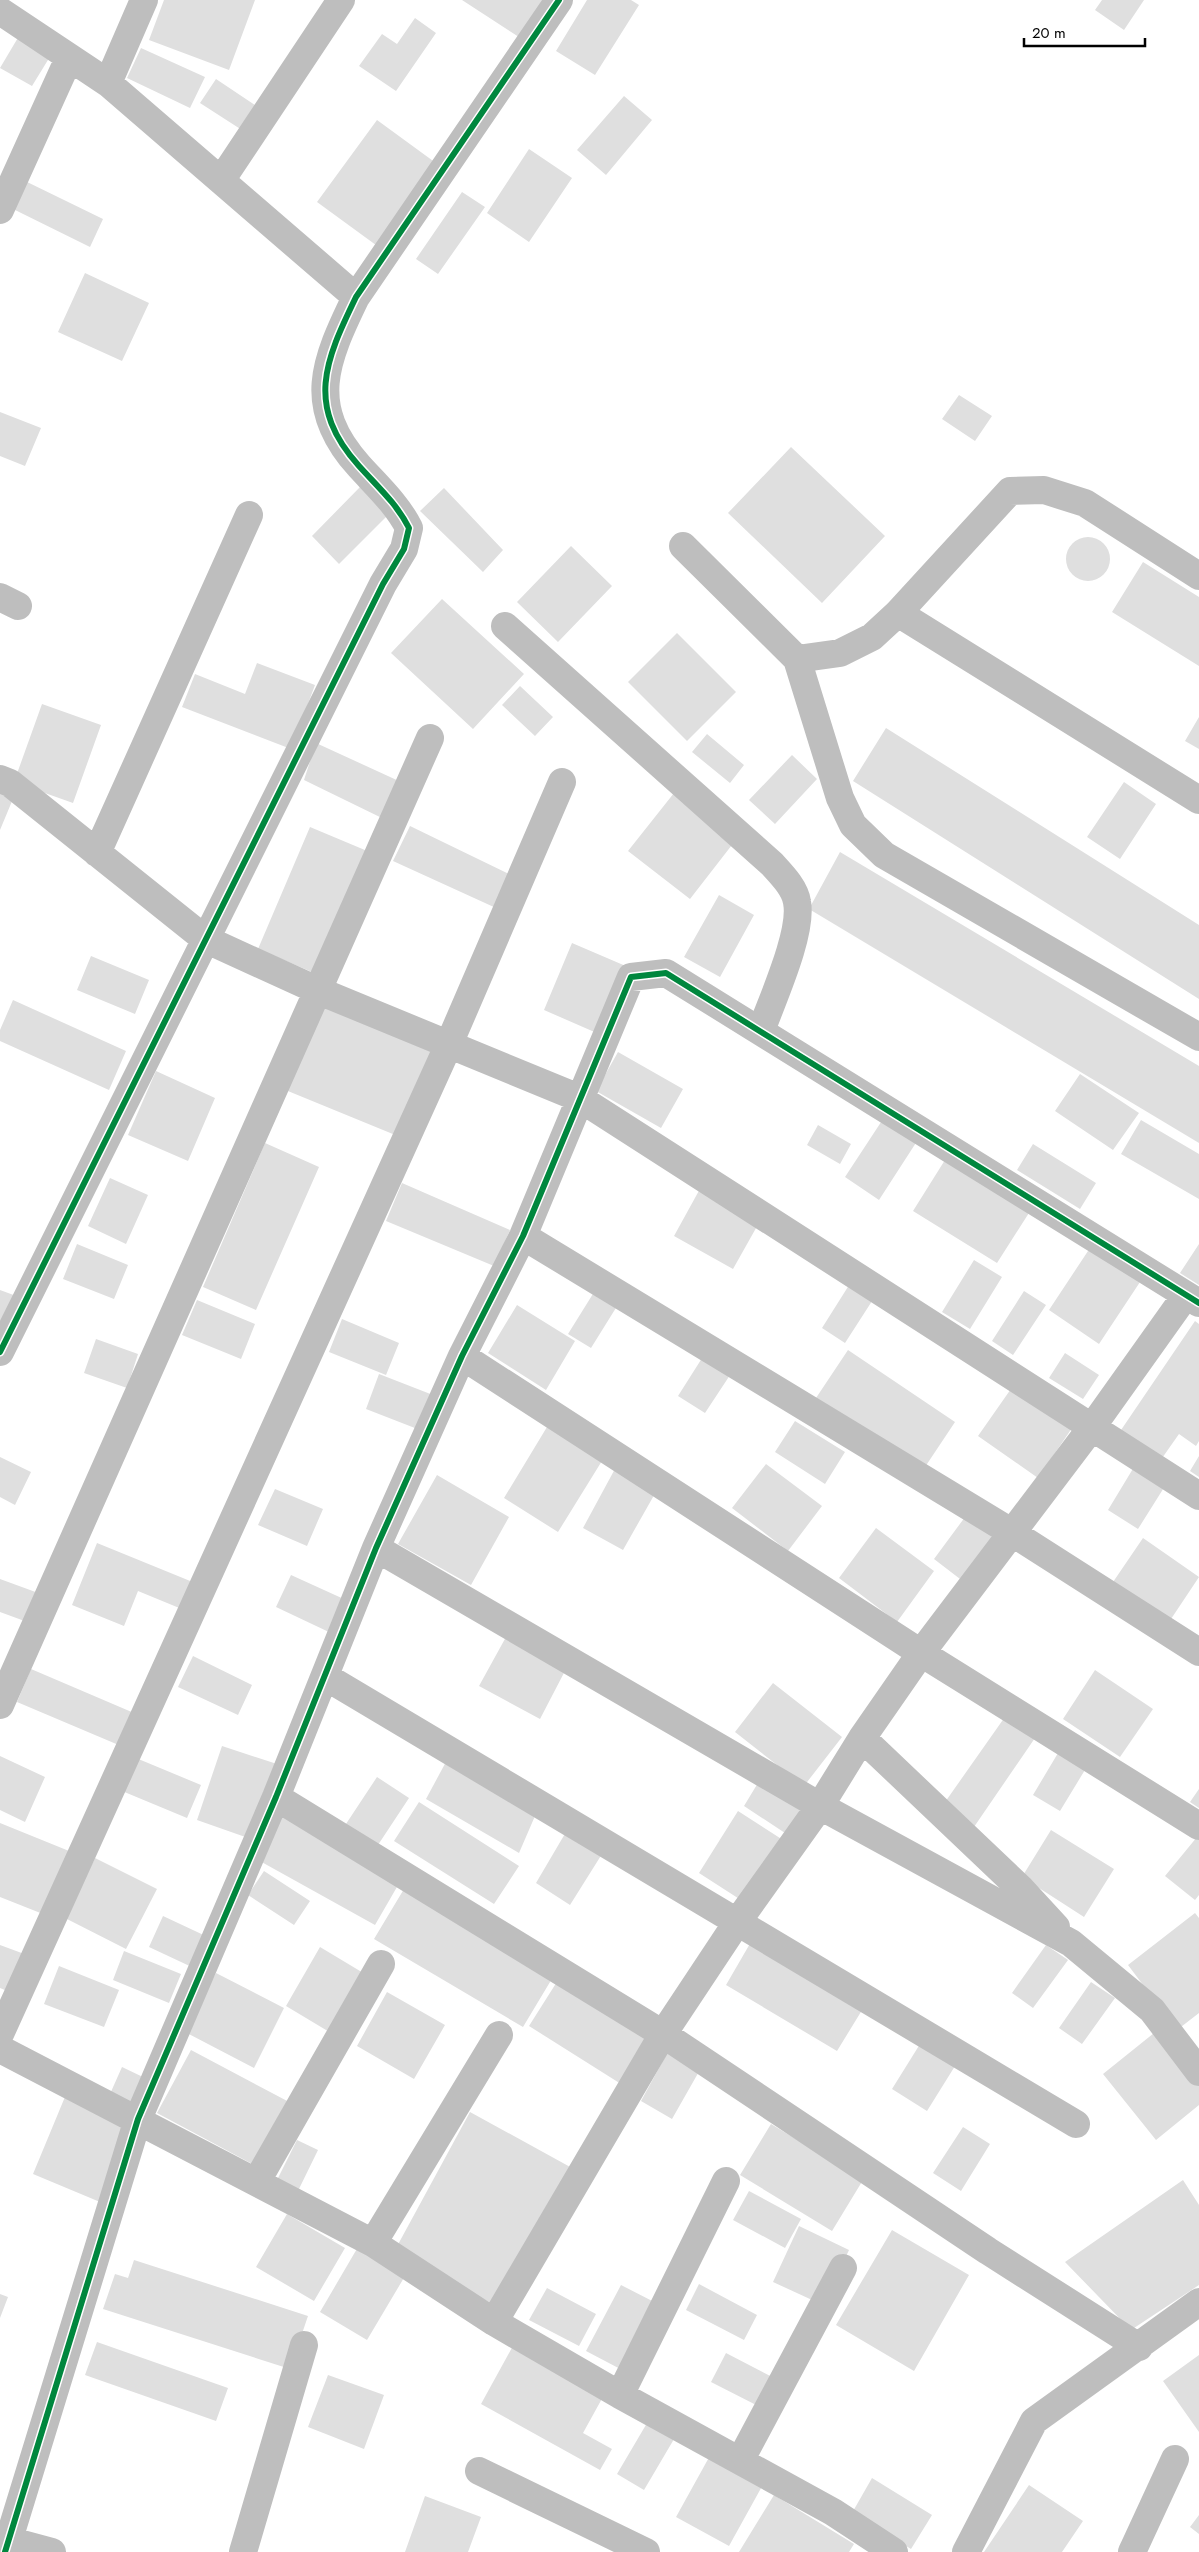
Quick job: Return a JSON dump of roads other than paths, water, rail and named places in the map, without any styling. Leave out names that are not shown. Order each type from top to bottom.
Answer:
[{"type":"street","points":[[108,83],[144,0]]},
{"type":"street","points":[[222,179],[341,0]]},
{"type":"street","points":[[1,1346],[383,584],[404,548],[410,528],[401,512],[342,446],[327,411],[324,380],[332,346],[356,297],[560,0]]},
{"type":"street","points":[[0,11],[108,83],[222,179],[356,297]]},
{"type":"street","points":[[0,210],[69,58]]},
{"type":"street","points":[[796,659],[840,653],[872,637],[898,613],[1010,491],[1044,490],[1085,503],[1199,576]]},
{"type":"street","points":[[97,853],[249,514]]},
{"type":"street","points":[[683,546],[796,659],[840,798],[853,825],[859,831],[884,854],[1199,1037]]},
{"type":"street","points":[[898,613],[1199,800]]},
{"type":"street","points":[[505,626],[772,864],[788,882],[797,902],[796,930],[761,1032]]},
{"type":"street","points":[[0,1705],[430,738]]},
{"type":"street","points":[[0,779],[10,783],[205,939],[319,991],[579,1098],[1199,1496]]},
{"type":"street","points":[[0,2034],[449,1044],[562,782]]},
{"type":"street","points":[[52,2552],[5,2543],[138,2119],[276,1797],[376,1548],[462,1356],[523,1236],[631,977],[666,972],[1193,1299],[1011,1532],[921,1653],[862,1738],[820,1806],[738,1921],[663,2034],[494,2322]]},
{"type":"street","points":[[523,1236],[1011,1532],[1199,1652]]},
{"type":"street","points":[[462,1356],[921,1653],[1199,1826]]},
{"type":"street","points":[[376,1548],[820,1806],[1071,1943]]},
{"type":"street","points":[[326,1676],[1076,2124]]},
{"type":"street","points":[[862,1738],[1021,1889],[1071,1943],[1152,2010],[1199,2072]]},
{"type":"street","points":[[276,1797],[663,2034],[988,2251],[1139,2347]]},
{"type":"street","points":[[257,2181],[381,1964]]},
{"type":"street","points":[[373,2243],[499,2035]]},
{"type":"street","points":[[0,2049],[138,2119],[373,2243],[494,2322],[620,2395],[833,2512],[894,2552]]},
{"type":"street","points":[[620,2395],[726,2181]]},
{"type":"street","points":[[740,2461],[843,2268]]},
{"type":"street","points":[[966,2552],[1034,2421],[1199,2302]]},
{"type":"street","points":[[243,2552],[304,2345]]},
{"type":"street","points":[[1132,2552],[1175,2459]]},
{"type":"street","points":[[479,2471],[646,2552]]}]
